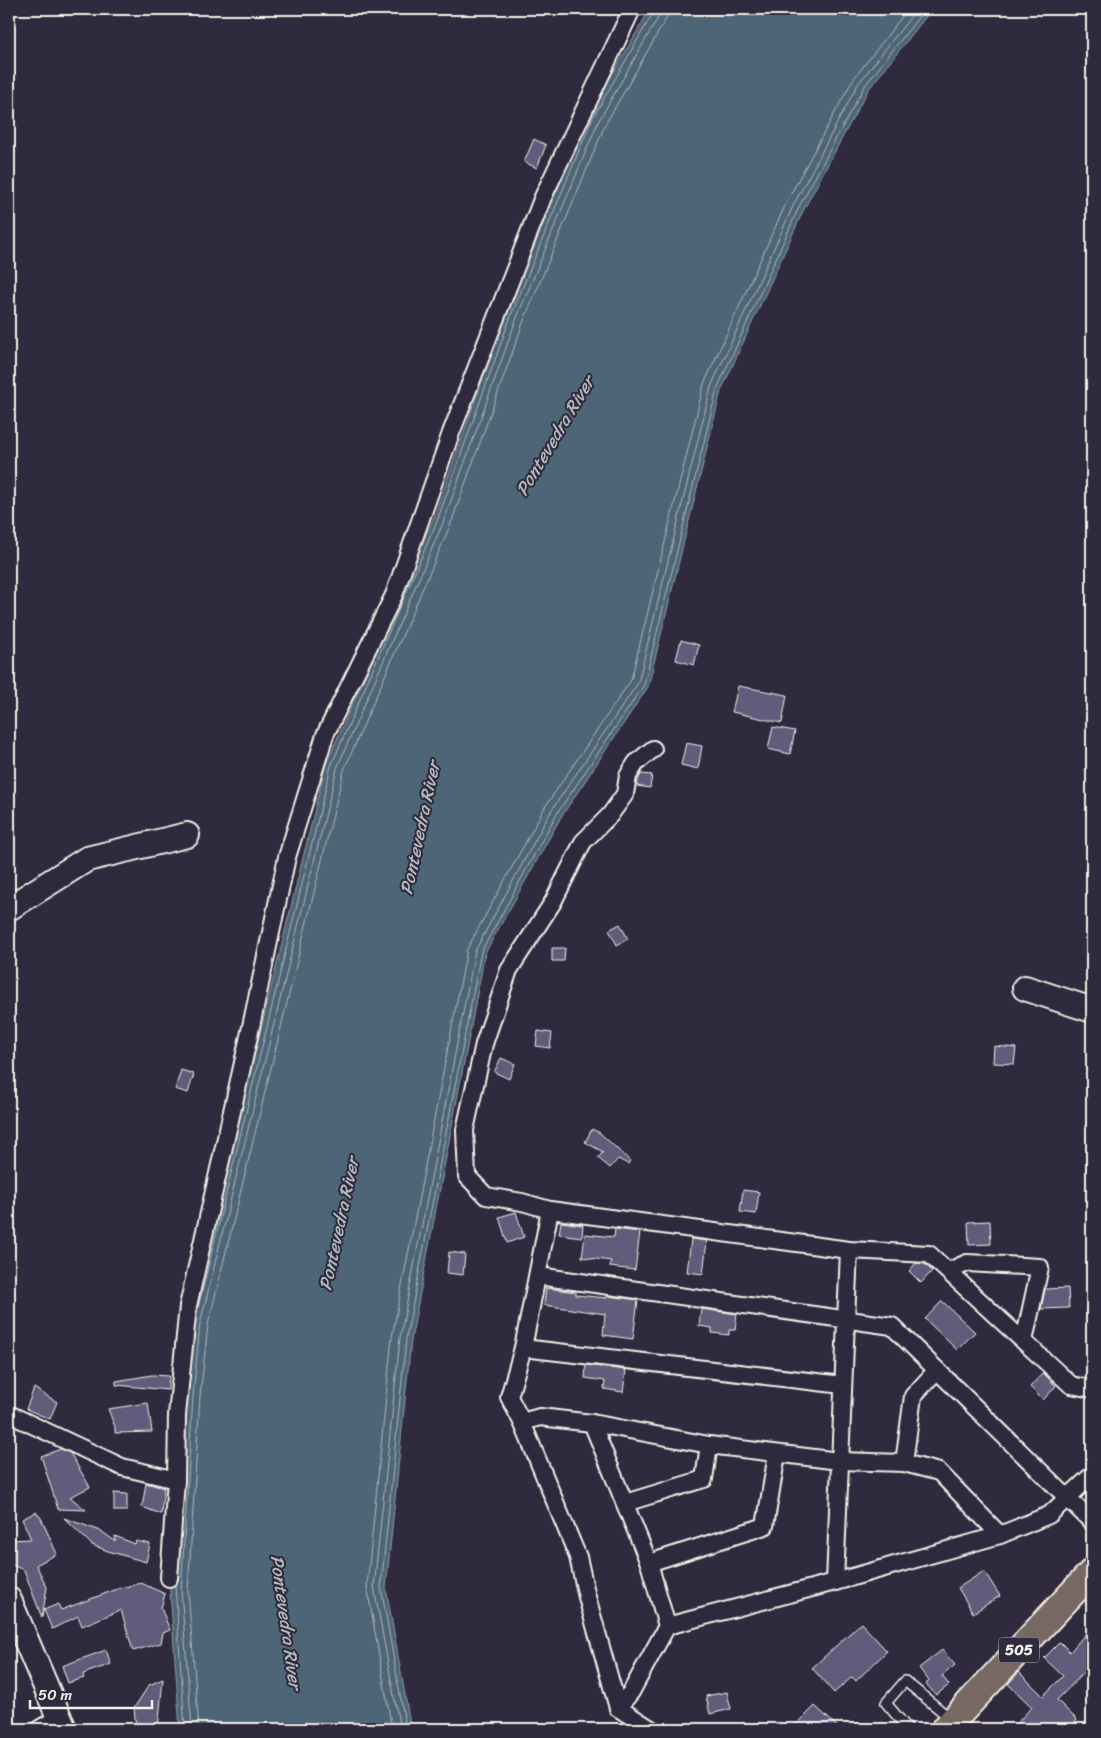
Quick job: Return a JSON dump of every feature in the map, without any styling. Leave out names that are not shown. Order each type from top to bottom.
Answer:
[{"type":"main road","points":[[9,908],[87,859],[187,835]]},
{"type":"main road","points":[[1025,988],[1092,1010]]},
{"type":"main road","name":"505","points":[[949,1725],[1092,1572]]},
{"type":"main road","points":[[9,1600],[54,1725]]},
{"type":"street","points":[[169,1578],[176,1480],[177,1415],[188,1306],[287,857],[298,819],[324,735],[394,595],[451,433],[543,197],[632,9]]},
{"type":"street","points":[[653,749],[636,763],[628,776],[624,794],[610,815],[582,842],[553,902],[509,970],[484,1044],[465,1130],[467,1176],[486,1196],[522,1202],[550,1210],[849,1250],[929,1254],[1071,1385],[1092,1389]]},
{"type":"street","points":[[550,1210],[523,1348],[509,1397],[522,1422],[578,1556],[587,1597],[618,1708],[651,1729]]},
{"type":"street","points":[[835,1582],[849,1250]]},
{"type":"street","points":[[949,1271],[967,1263],[1040,1267],[1024,1341]]},
{"type":"street","points":[[538,1276],[892,1326],[1092,1522]]},
{"type":"street","points":[[523,1348],[843,1385]]},
{"type":"street","points":[[904,1463],[913,1396],[937,1370]]},
{"type":"street","points":[[9,1414],[122,1467],[176,1480]]},
{"type":"street","points":[[522,1422],[540,1417],[592,1423],[709,1446],[839,1461],[904,1463],[939,1472],[1000,1535]]},
{"type":"street","points":[[592,1423],[649,1563],[666,1626],[632,1692],[618,1708]]},
{"type":"street","points":[[625,1503],[704,1479],[709,1446]]},
{"type":"street","points":[[649,1563],[765,1526],[777,1454]]},
{"type":"street","points":[[666,1626],[835,1582],[1000,1535],[1049,1515],[1092,1475]]},
{"type":"lane","points":[[908,1729],[886,1703],[906,1681],[949,1725]]},
{"type":"water","name":"Pontevedra River","points":[[650,9],[932,9],[868,90],[805,207],[721,391],[648,687],[561,817],[485,953],[411,1340],[386,1588],[411,1729],[180,1729],[170,1591],[181,1395],[189,1322],[326,764],[433,519],[505,316],[588,116]]},
{"type":"building","points":[[534,139],[546,145],[537,168],[524,162]]},
{"type":"building","points":[[681,640],[699,645],[694,665],[676,660]]},
{"type":"building","points":[[738,686],[787,695],[782,723],[732,712]]},
{"type":"building","points":[[773,727],[795,731],[790,754],[768,749]]},
{"type":"building","points":[[686,743],[702,746],[698,769],[681,765]]},
{"type":"building","points":[[641,774],[652,775],[650,788],[637,786]]},
{"type":"building","points":[[620,924],[628,939],[617,945],[609,930]]},
{"type":"building","points":[[552,948],[565,948],[564,961],[552,961]]},
{"type":"building","points":[[538,1031],[552,1033],[550,1048],[536,1046]]},
{"type":"building","points":[[994,1046],[1016,1048],[1014,1064],[993,1063]]},
{"type":"building","points":[[501,1058],[515,1064],[509,1079],[494,1072]]},
{"type":"building","points":[[181,1070],[194,1074],[188,1093],[175,1089]]},
{"type":"building","points":[[592,1129],[600,1133],[630,1161],[628,1164],[618,1159],[610,1168],[598,1158],[603,1152],[585,1142]]},
{"type":"building","points":[[743,1190],[759,1192],[756,1214],[740,1212]]},
{"type":"building","points":[[516,1212],[524,1237],[507,1243],[499,1217]]},
{"type":"building","points":[[990,1221],[991,1244],[969,1245],[968,1222]]},
{"type":"building","points":[[561,1222],[583,1225],[582,1237],[559,1234]]},
{"type":"building","points":[[615,1229],[640,1232],[635,1270],[610,1267],[611,1261],[582,1257],[585,1234],[614,1237]]},
{"type":"building","points":[[691,1239],[707,1241],[703,1274],[687,1272]]},
{"type":"building","points":[[449,1252],[465,1254],[463,1275],[447,1273]]},
{"type":"building","points":[[916,1263],[925,1264],[932,1271],[921,1283],[909,1271]]},
{"type":"building","points":[[546,1288],[576,1292],[576,1295],[638,1300],[633,1339],[603,1335],[605,1314],[544,1305]]},
{"type":"building","points":[[1068,1288],[1069,1308],[1041,1309],[1045,1289]]},
{"type":"building","points":[[942,1301],[975,1332],[957,1350],[925,1319]]},
{"type":"building","points":[[701,1309],[737,1314],[735,1330],[729,1330],[729,1335],[712,1333],[712,1328],[699,1326]]},
{"type":"building","points":[[586,1365],[626,1370],[623,1392],[604,1389],[605,1381],[585,1378]]},
{"type":"building","points":[[1043,1373],[1056,1386],[1043,1400],[1030,1387]]},
{"type":"building","points":[[152,1375],[169,1376],[168,1390],[116,1385],[116,1381]]},
{"type":"building","points":[[34,1388],[57,1402],[50,1419],[26,1409]]},
{"type":"building","points":[[148,1403],[152,1432],[115,1433],[115,1427],[108,1409]]},
{"type":"building","points":[[61,1449],[70,1453],[90,1487],[70,1497],[86,1510],[58,1509],[41,1456]]},
{"type":"building","points":[[146,1483],[164,1488],[161,1514],[142,1507]]},
{"type":"building","points":[[114,1493],[127,1494],[127,1511],[114,1511]]},
{"type":"building","points":[[36,1512],[41,1518],[57,1554],[36,1565],[47,1587],[42,1618],[24,1570],[9,1564],[11,1540],[31,1539],[22,1519]]},
{"type":"building","points":[[64,1518],[101,1531],[115,1541],[115,1536],[135,1544],[136,1541],[150,1544],[146,1562],[92,1545]]},
{"type":"building","points":[[984,1571],[1000,1596],[973,1613],[958,1588]]},
{"type":"building","points":[[141,1583],[165,1594],[161,1608],[170,1630],[163,1633],[161,1643],[133,1651],[121,1610],[82,1626],[78,1616],[52,1629],[44,1610],[58,1604],[61,1610],[120,1588]]},
{"type":"building","points":[[861,1623],[887,1651],[856,1681],[852,1677],[834,1693],[812,1668]]},
{"type":"building","points":[[1092,1626],[1092,1664],[1057,1700],[1077,1720],[1067,1729],[1011,1729],[1032,1707],[1008,1684],[1019,1672],[1043,1696],[1063,1676],[1044,1658],[1060,1642],[1070,1652]]},
{"type":"building","points":[[106,1650],[111,1664],[83,1674],[84,1678],[68,1683],[62,1666]]},
{"type":"building","points":[[942,1650],[955,1665],[942,1676],[949,1685],[936,1695],[926,1684],[929,1681],[919,1668]]},
{"type":"building","points":[[163,1679],[158,1729],[136,1729],[134,1708],[149,1685]]},
{"type":"building","points":[[727,1692],[731,1709],[710,1714],[706,1696]]},
{"type":"building","points":[[815,1706],[840,1729],[792,1729]]}]
